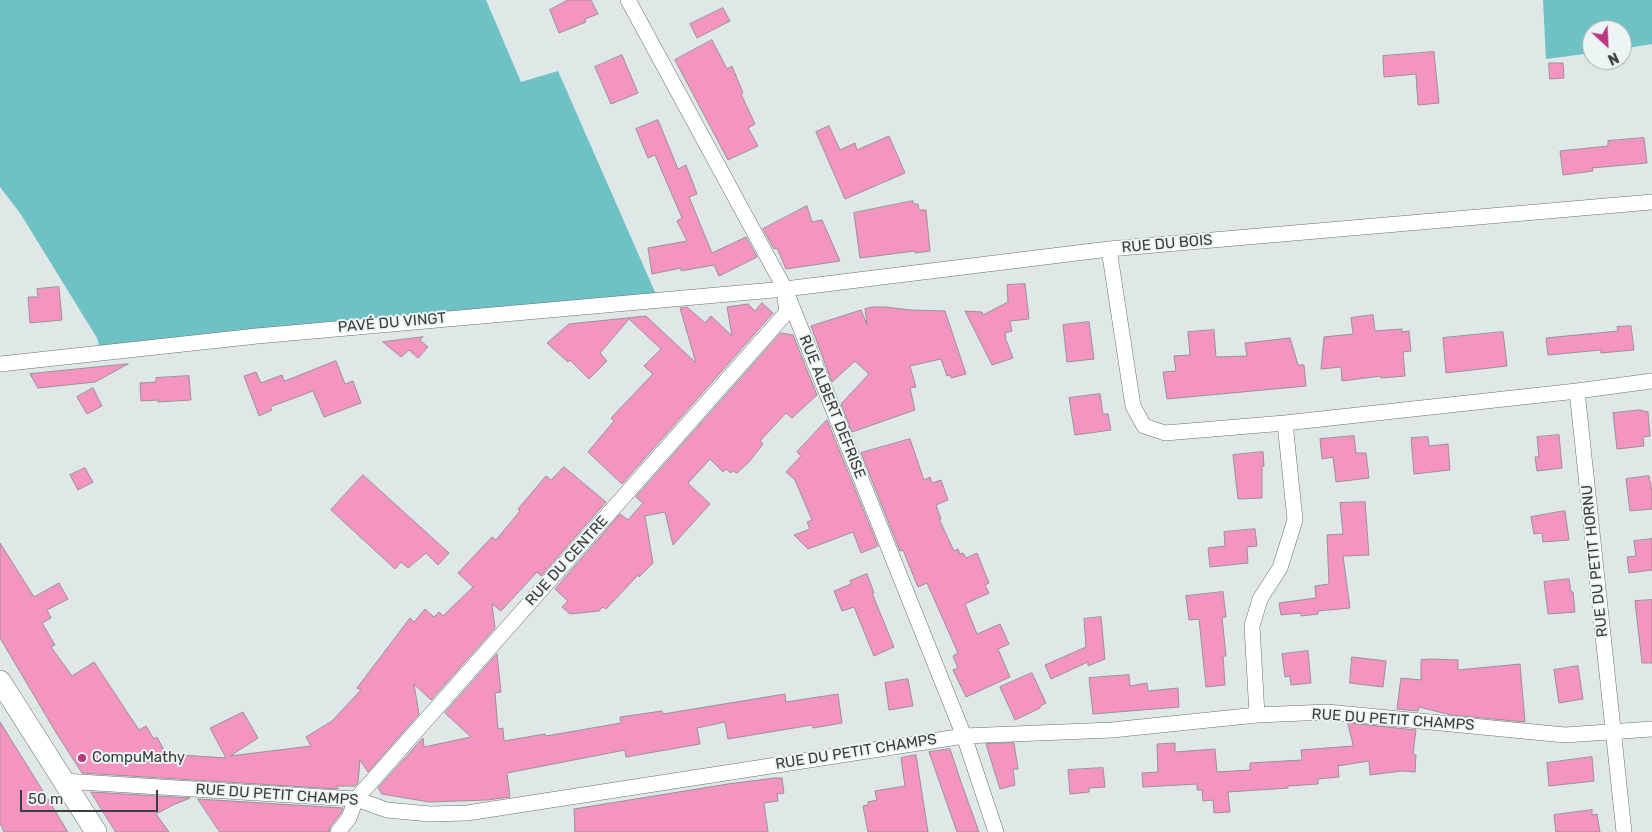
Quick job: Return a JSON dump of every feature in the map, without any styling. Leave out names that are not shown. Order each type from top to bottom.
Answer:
[{"type":"street","name":"RUE ALBERT DEFRISE","points":[[628,0],[784,289],[964,736],[996,832]]},
{"type":"street","name":"RUE DU BOIS","points":[[784,289],[1109,249],[1652,202]]},
{"type":"street","points":[[1109,249],[1133,406],[1144,426],[1165,433],[1285,423],[1652,381]]},
{"type":"street","name":"PAVÉ DU VINGT","points":[[0,364],[257,336],[784,289]]},
{"type":"street","name":"RUE DU CENTRE","points":[[338,832],[349,818],[356,799],[787,312],[784,289]]},
{"type":"street","name":"RUE DU PETIT HORNU","points":[[1577,390],[1624,832]]},
{"type":"street","points":[[1257,716],[1252,626],[1260,599],[1280,568],[1295,520],[1285,423]]},
{"type":"street","points":[[0,680],[96,832]]},
{"type":"street","name":"RUE DU PETIT CHAMPS","points":[[63,781],[356,799],[387,810],[430,814],[467,813],[964,736],[1112,730],[1257,716],[1327,712],[1564,735],[1652,729]]},
{"type":"shaded area","points":[[0,0],[486,0],[521,82],[558,71],[658,299],[101,352],[97,338],[20,213],[0,187]]},
{"type":"shaded area","points":[[1543,0],[1652,0],[1652,44],[1632,47],[1632,20],[1582,20],[1582,54],[1546,59]]},
{"type":"building","points":[[568,0],[591,0],[598,14],[585,19],[586,22],[559,33],[550,10]]},
{"type":"building","points":[[723,8],[730,21],[697,38],[690,24]]},
{"type":"building","points":[[712,40],[727,69],[732,66],[743,93],[741,94],[755,124],[748,128],[758,146],[728,160],[675,60]]},
{"type":"building","points":[[1434,52],[1439,103],[1418,105],[1416,74],[1384,77],[1383,56]]},
{"type":"building","points":[[622,55],[638,93],[611,104],[595,67]]},
{"type":"building","points":[[1549,63],[1563,63],[1564,78],[1550,79]]},
{"type":"building","points":[[658,120],[678,169],[686,165],[697,194],[689,197],[712,253],[746,237],[757,257],[719,276],[714,265],[681,271],[681,268],[652,274],[648,248],[687,241],[677,221],[682,218],[655,155],[648,158],[636,129]]},
{"type":"building","points":[[829,126],[840,150],[855,143],[857,150],[889,136],[905,173],[845,199],[816,132]]},
{"type":"building","points":[[1644,138],[1647,163],[1592,168],[1593,171],[1563,175],[1560,151],[1608,146],[1608,141]]},
{"type":"building","points":[[913,201],[913,204],[918,204],[919,210],[926,210],[930,251],[860,258],[854,213]]},
{"type":"building","points":[[807,206],[812,222],[822,220],[840,261],[786,269],[777,248],[774,249],[763,229]]},
{"type":"building","points":[[1025,284],[1029,319],[1010,321],[1012,331],[1005,333],[1005,337],[1013,358],[992,365],[965,311],[982,312],[983,315],[1008,302],[1007,285]]},
{"type":"building","points":[[59,287],[62,320],[30,323],[28,297],[38,297],[37,289]]},
{"type":"building","points":[[762,303],[773,313],[622,484],[588,452],[614,421],[611,418],[653,374],[644,366],[661,349],[629,319],[600,353],[607,361],[589,379],[570,360],[568,362],[547,343],[569,324],[646,316],[696,363],[680,308],[687,307],[705,323],[711,316],[732,336],[727,307],[748,304],[755,311]]},
{"type":"building","points":[[873,307],[945,311],[966,374],[951,378],[950,375],[947,376],[941,359],[910,366],[916,387],[910,388],[915,410],[852,432],[841,404],[869,374],[855,361],[832,382],[811,326],[861,310],[867,325],[865,309]]},
{"type":"building","points":[[1373,315],[1375,331],[1402,329],[1402,332],[1409,331],[1411,351],[1403,352],[1405,376],[1381,378],[1381,376],[1342,381],[1341,367],[1321,369],[1324,337],[1353,334],[1351,318]]},
{"type":"building","points":[[1089,322],[1094,359],[1067,362],[1063,325]]},
{"type":"building","points":[[1631,326],[1634,350],[1601,353],[1601,350],[1548,355],[1546,338],[1618,331],[1617,327]]},
{"type":"building","points":[[1214,330],[1216,357],[1247,356],[1245,343],[1290,338],[1298,365],[1304,365],[1306,386],[1167,399],[1163,372],[1176,371],[1174,356],[1190,355],[1188,332]]},
{"type":"building","points":[[1503,332],[1507,366],[1446,373],[1443,338]]},
{"type":"building","points":[[781,333],[793,335],[817,395],[792,418],[786,413],[760,441],[763,444],[749,462],[737,473],[733,471],[731,473],[726,469],[723,472],[710,459],[688,483],[710,504],[673,545],[665,512],[645,516],[653,563],[639,577],[639,574],[606,609],[603,607],[599,611],[570,614],[562,607],[568,601],[555,589],[620,514],[628,520],[643,503],[636,497]]},
{"type":"building","points":[[423,337],[420,340],[428,347],[418,358],[409,350],[401,357],[383,342]]},
{"type":"building","points":[[336,361],[345,384],[353,381],[361,403],[324,417],[313,391],[270,407],[272,410],[259,416],[244,376],[256,372],[261,383],[282,375],[284,381]]},
{"type":"building","points":[[128,364],[95,382],[38,388],[30,374]]},
{"type":"building","points":[[189,376],[191,400],[141,401],[140,383],[156,382],[156,378]]},
{"type":"building","points":[[93,388],[102,406],[87,414],[77,397]]},
{"type":"building","points":[[1100,394],[1103,414],[1108,414],[1111,430],[1075,435],[1069,398]]},
{"type":"building","points":[[1640,410],[1648,412],[1650,436],[1643,437],[1644,446],[1617,449],[1613,413]]},
{"type":"building","points":[[827,420],[878,546],[861,553],[853,532],[808,549],[794,535],[810,529],[807,522],[812,520],[795,480],[786,472],[801,456],[797,452]]},
{"type":"building","points":[[1559,435],[1562,468],[1537,471],[1535,457],[1539,457],[1537,437]]},
{"type":"building","points":[[1354,436],[1356,453],[1366,453],[1369,478],[1336,482],[1333,457],[1322,459],[1320,439]]},
{"type":"building","points":[[1428,437],[1429,446],[1448,444],[1450,470],[1414,474],[1411,438]]},
{"type":"building","points":[[910,439],[924,480],[930,477],[932,483],[941,480],[948,500],[936,505],[941,519],[939,519],[954,551],[958,549],[960,554],[963,553],[966,558],[977,553],[989,583],[985,585],[989,593],[965,604],[977,634],[1000,624],[1009,644],[998,649],[1010,677],[966,697],[953,670],[958,668],[953,656],[958,653],[927,583],[918,587],[903,550],[900,551],[861,453]]},
{"type":"building","points":[[1263,452],[1262,498],[1238,499],[1233,455]]},
{"type":"building","points":[[564,467],[606,502],[541,576],[537,572],[501,611],[492,604],[495,628],[431,700],[414,684],[419,714],[368,772],[360,760],[358,783],[355,786],[337,786],[338,789],[82,773],[0,638],[0,543],[34,597],[59,583],[68,599],[47,610],[51,618],[42,623],[55,645],[51,647],[72,676],[94,662],[139,730],[146,726],[154,739],[157,737],[166,754],[226,758],[210,728],[243,712],[258,738],[230,756],[311,746],[306,737],[332,721],[361,690],[357,688],[410,618],[414,622],[425,609],[434,617],[439,612],[443,616],[473,587],[458,573],[492,537],[496,540],[520,511],[518,509],[546,476],[551,480]]},
{"type":"building","points":[[85,468],[93,482],[78,490],[70,475]]},
{"type":"building","points":[[363,475],[449,553],[438,565],[426,553],[408,568],[401,562],[395,569],[331,510]]},
{"type":"building","points":[[1649,476],[1652,492],[1652,509],[1630,511],[1626,479]]},
{"type":"building","points":[[1365,502],[1369,555],[1343,556],[1350,608],[1318,611],[1318,614],[1301,616],[1301,613],[1281,615],[1279,603],[1316,598],[1315,586],[1329,584],[1327,535],[1343,534],[1340,503]]},
{"type":"building","points":[[1565,511],[1569,540],[1543,542],[1542,533],[1534,534],[1531,517]]},
{"type":"building","points":[[1255,529],[1257,546],[1247,547],[1248,563],[1210,567],[1208,548],[1225,546],[1224,532]]},
{"type":"building","points":[[1652,539],[1652,570],[1629,573],[1627,557],[1636,556],[1634,541]]},
{"type":"building","points":[[867,574],[874,593],[872,593],[894,647],[874,656],[854,607],[842,611],[834,591],[851,584],[850,581]]},
{"type":"building","points":[[1569,579],[1571,592],[1573,592],[1575,612],[1548,614],[1544,582]]},
{"type":"building","points":[[1223,592],[1226,617],[1222,617],[1226,656],[1223,656],[1225,685],[1206,687],[1199,619],[1189,620],[1186,596]]},
{"type":"building","points":[[1652,600],[1652,663],[1642,663],[1635,601]]},
{"type":"building","points":[[1101,617],[1105,659],[1088,666],[1088,662],[1051,679],[1045,665],[1086,647],[1084,619]]},
{"type":"building","points":[[1308,651],[1311,683],[1291,685],[1290,676],[1285,677],[1282,654]]},
{"type":"building","points":[[497,654],[501,692],[495,693],[498,729],[503,728],[504,741],[621,723],[620,717],[662,711],[663,714],[785,694],[786,702],[838,694],[842,723],[813,728],[812,725],[728,739],[725,722],[697,728],[700,744],[626,757],[625,750],[507,773],[510,797],[487,800],[429,802],[382,794],[378,788],[423,738],[424,747],[471,737],[445,713]]},
{"type":"building","points":[[1352,657],[1386,661],[1383,687],[1350,683]]},
{"type":"building","points":[[1421,660],[1458,660],[1458,670],[1520,664],[1525,722],[1451,715],[1419,707],[1418,711],[1397,709],[1401,678],[1421,680]]},
{"type":"building","points":[[1578,666],[1583,699],[1559,703],[1554,670]]},
{"type":"building","points":[[1032,673],[1046,703],[1015,720],[1000,687]]},
{"type":"building","points":[[1129,675],[1130,686],[1147,683],[1148,691],[1178,688],[1179,707],[1093,714],[1089,678]]},
{"type":"building","points":[[908,679],[913,706],[889,710],[885,683]]},
{"type":"building","points":[[0,722],[68,832],[4,832],[0,823]]},
{"type":"building","points":[[1348,723],[1416,730],[1413,754],[1416,755],[1415,772],[1402,771],[1370,775],[1369,761],[1338,766],[1339,777],[1318,779],[1318,784],[1228,792],[1230,812],[1214,813],[1213,800],[1203,801],[1202,790],[1197,790],[1197,784],[1143,787],[1142,773],[1158,772],[1157,744],[1175,743],[1175,752],[1215,749],[1217,772],[1250,770],[1250,763],[1302,760],[1301,750],[1353,746]]},
{"type":"building","points":[[1014,743],[1018,769],[1013,769],[1015,785],[1000,789],[986,744]]},
{"type":"building","points":[[950,749],[979,832],[957,832],[929,752]]},
{"type":"building","points":[[916,755],[928,832],[868,832],[863,806],[868,805],[868,802],[877,800],[875,791],[905,786],[901,758]]},
{"type":"building","points":[[1592,757],[1594,781],[1549,786],[1547,763]]},
{"type":"building","points":[[1103,768],[1105,787],[1089,788],[1089,792],[1070,794],[1068,770]]},
{"type":"building","points":[[782,778],[784,793],[777,794],[778,801],[764,803],[768,832],[575,832],[574,809]]},
{"type":"building","points":[[91,792],[190,798],[156,814],[169,832],[116,832]]},
{"type":"building","points":[[198,799],[343,808],[330,827],[329,832],[220,832]]},
{"type":"building","points":[[1592,810],[1592,815],[1597,814],[1600,832],[1556,832],[1554,815]]},
{"type":"place","name":"CompuMathy","points":[[82,758]]}]
